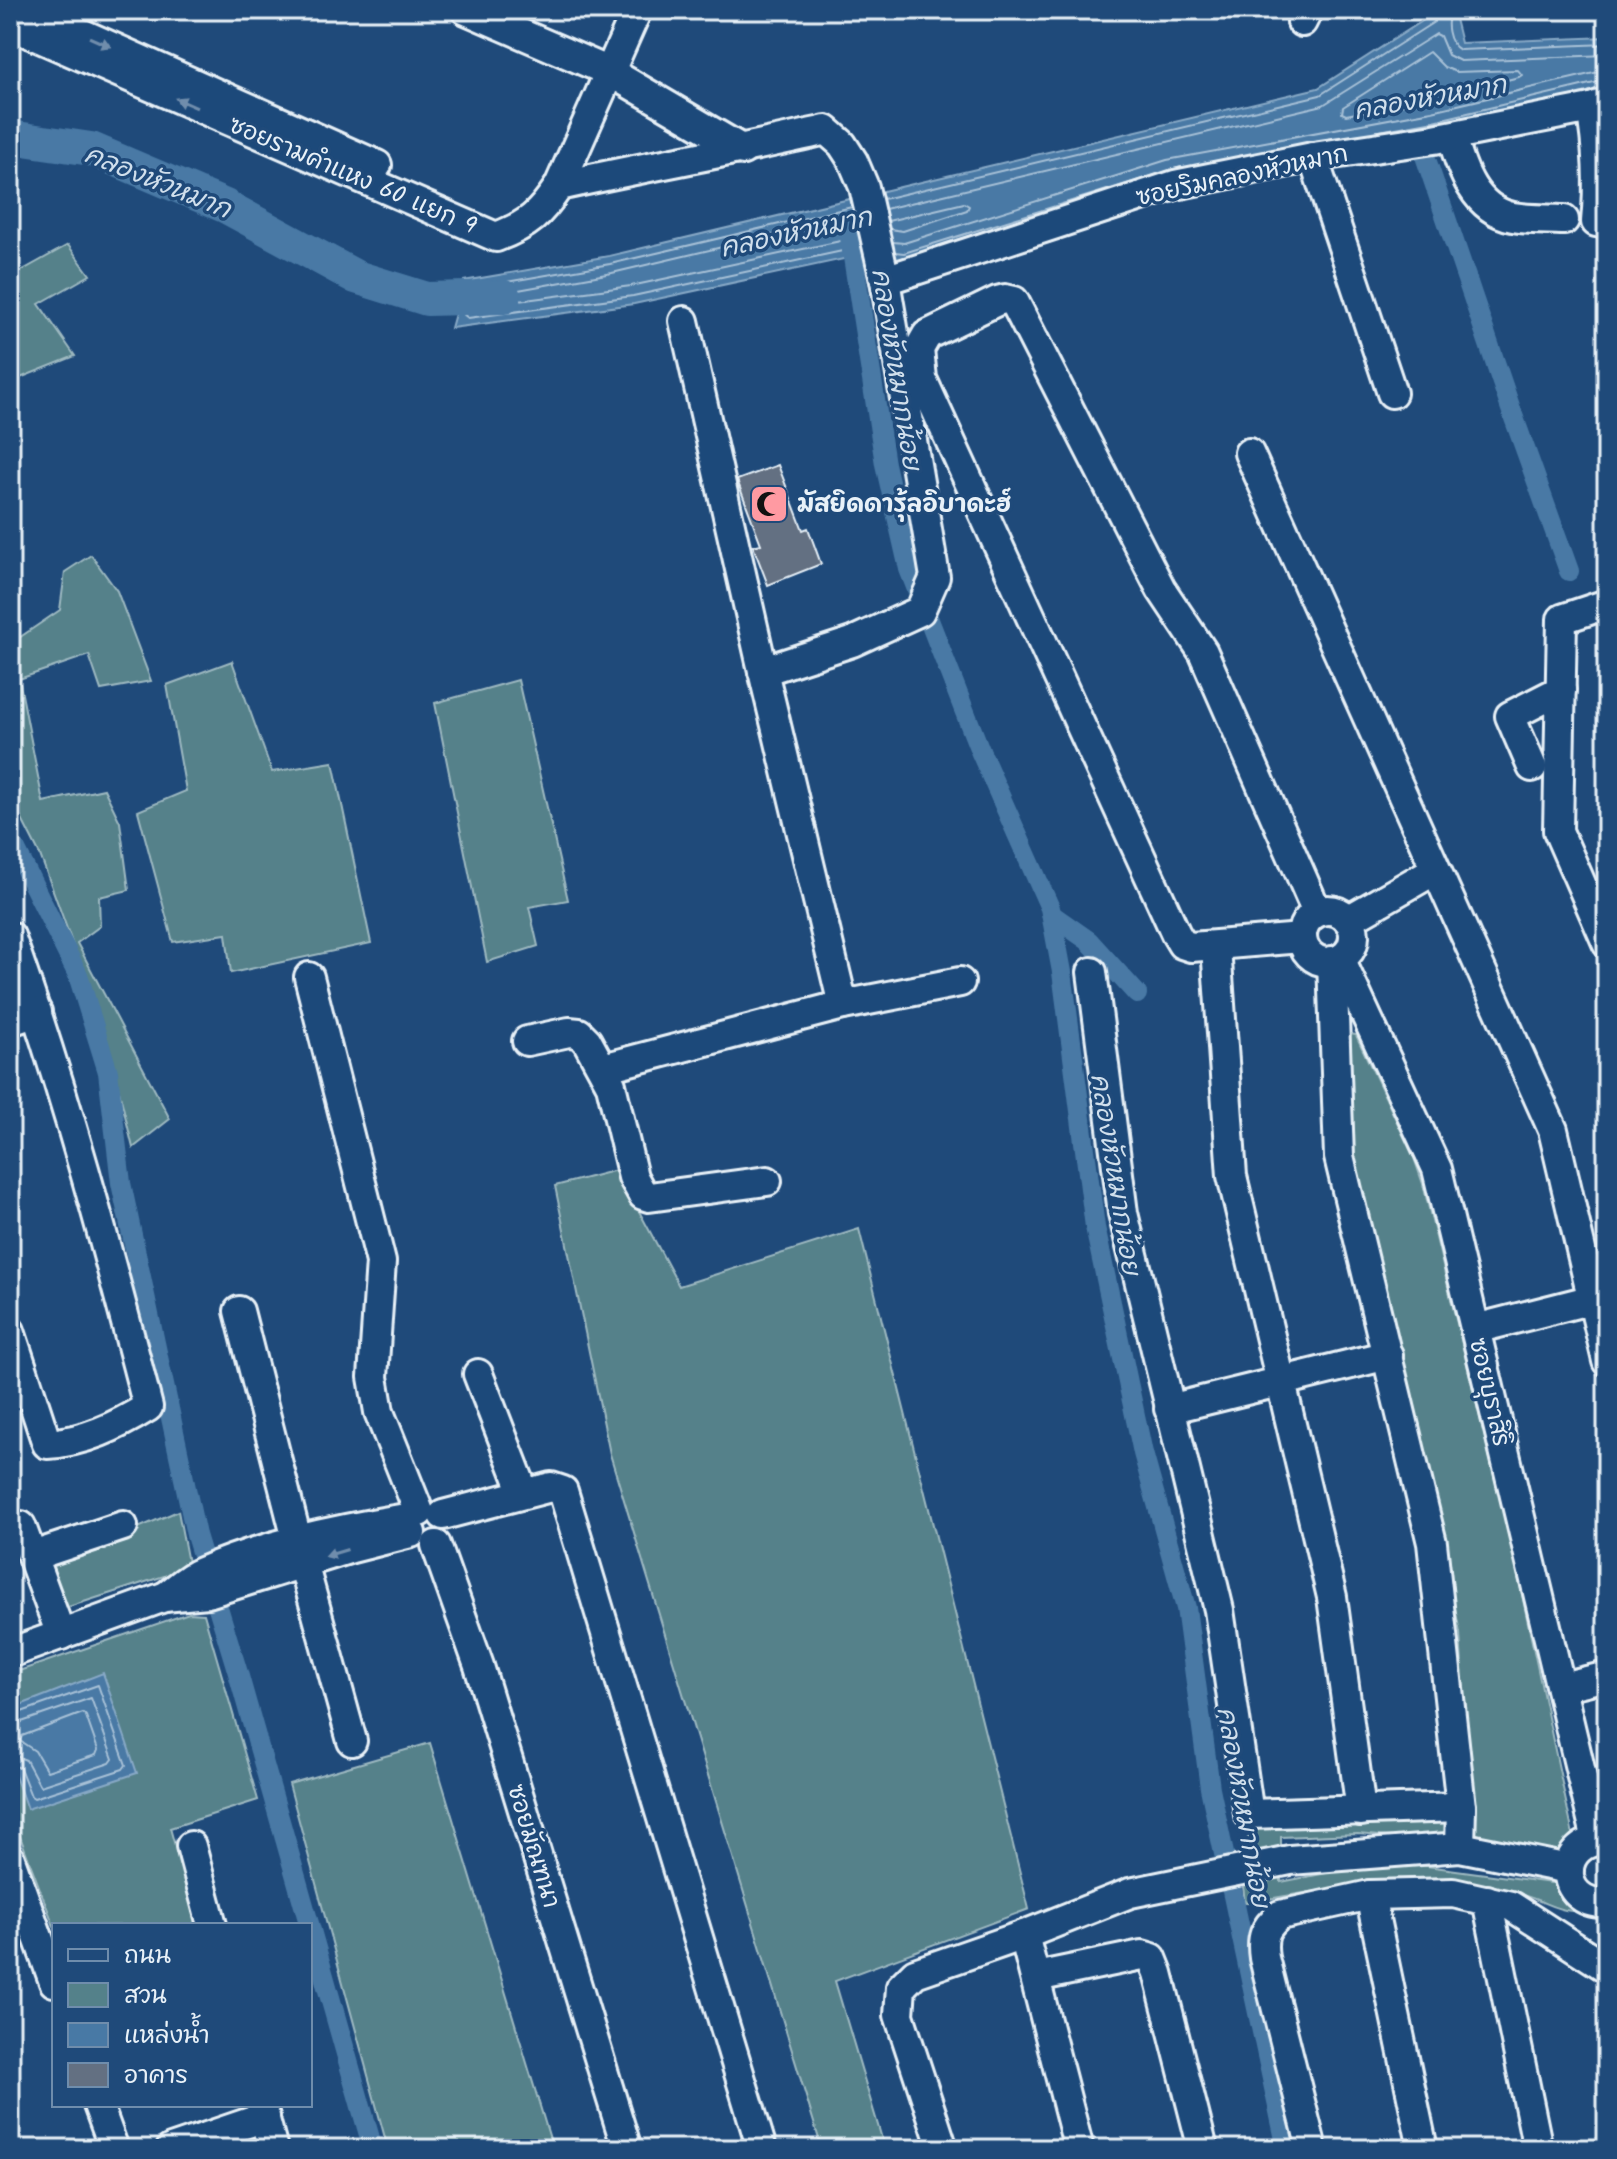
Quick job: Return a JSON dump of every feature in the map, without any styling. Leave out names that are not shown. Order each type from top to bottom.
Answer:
[{"type":"street","name":"ซอยรามคำแหง 60 แยก 9","points":[[29,10],[498,218],[515,230]]},
{"type":"street","points":[[466,10],[610,72],[743,150]]},
{"type":"street","points":[[515,230],[544,209],[559,186],[637,10]]},
{"type":"street","name":"ซอยรามคำแหง 60 แยก 9","points":[[10,25],[496,237],[515,230]]},
{"type":"street","points":[[1596,222],[1600,179],[1599,105]]},
{"type":"street","name":"ซอยริมคลองหัวหมาก","points":[[884,274],[1175,185],[1313,157],[1452,136],[1599,105]]},
{"type":"street","points":[[559,186],[636,168],[743,150],[826,130],[842,144],[864,187],[884,274],[935,577],[920,611],[852,642],[763,671]]},
{"type":"street","points":[[1452,136],[1459,161],[1484,204],[1513,217],[1564,220]]},
{"type":"street","points":[[1313,157],[1392,393]]},
{"type":"street","points":[[1317,912],[1203,652],[1161,589],[1014,301],[997,301],[927,335],[919,349],[922,379],[1182,944],[1216,947],[1302,938],[1305,922],[1317,912],[1333,911],[1348,920],[1352,927],[1352,945],[1336,960],[1339,1157],[1432,1543],[1461,1807],[1460,1847]]},
{"type":"street","points":[[684,321],[843,1005]]},
{"type":"street","points":[[1249,453],[1553,1130],[1607,1361]]},
{"type":"street","points":[[1607,604],[1562,619],[1558,831],[1607,943]]},
{"type":"street","points":[[1532,767],[1510,716],[1561,690]]},
{"type":"street","points":[[1348,920],[1435,870]]},
{"type":"street","points":[[10,936],[37,1012],[99,1216],[148,1407],[118,1426],[64,1443],[47,1444],[10,1331]]},
{"type":"street","name":"ซอยบุราสิริ","points":[[1302,938],[1308,952],[1315,958],[1336,960],[1437,1169],[1561,1687],[1602,1841],[1579,1848],[1569,1869]]},
{"type":"street","points":[[1216,947],[1232,1176],[1332,1597],[1361,1811]]},
{"type":"street","points":[[1092,972],[1123,1213],[1219,1610],[1249,1814],[1461,1807]]},
{"type":"street","name":"ซอยมัณฑนา","points":[[309,977],[381,1262],[373,1377],[379,1412],[479,1666],[627,2149]]},
{"type":"street","points":[[603,1068],[843,1005],[960,982]]},
{"type":"street","points":[[10,1021],[37,1012]]},
{"type":"street","points":[[527,1041],[569,1032],[579,1033],[587,1041],[611,1085],[633,1177],[643,1195],[649,1197],[767,1181]]},
{"type":"street","points":[[1475,1329],[1593,1299]]},
{"type":"street","points":[[239,1311],[352,1741]]},
{"type":"street","points":[[1169,1409],[1388,1355]]},
{"type":"street","points":[[478,1374],[524,1493]]},
{"type":"street","points":[[10,1653],[300,1551],[424,1525],[524,1493],[551,1487],[563,1491],[762,2149]]},
{"type":"street","points":[[21,1526],[61,1635]]},
{"type":"street","points":[[33,1556],[123,1526]]},
{"type":"street","points":[[1561,1687],[1607,1676]]},
{"type":"street","points":[[191,1846],[211,1923]]},
{"type":"street","points":[[943,2149],[899,2015],[901,1987],[915,1973],[1130,1893],[1290,1860],[1460,1847],[1569,1869],[1571,1885],[1596,1902],[1565,1942]]},
{"type":"street","points":[[10,1859],[52,1976]]},
{"type":"street","points":[[1312,2149],[1261,1940],[1269,1924],[1280,1915],[1370,1895],[1453,1893],[1511,1906],[1607,1968]]},
{"type":"street","points":[[1370,1895],[1423,2149]]},
{"type":"street","points":[[1487,1900],[1538,2149]]},
{"type":"street","points":[[1024,1935],[1079,2149]]},
{"type":"street","points":[[1036,1977],[1142,1955],[1152,1958],[1203,2149]]},
{"type":"street","points":[[99,2107],[114,2149]]},
{"type":"street","points":[[171,2149],[263,2111],[273,2149]]},
{"type":"green space","points":[[68,245],[90,275],[39,304],[75,356],[10,382],[10,274],[12,276]]},
{"type":"green space","points":[[91,555],[117,591],[151,681],[101,690],[89,655],[19,679],[43,802],[104,789],[120,822],[129,890],[99,897],[100,926],[77,943],[170,1119],[133,1148],[117,1082],[77,956],[40,855],[10,796],[10,644],[60,610],[65,572]]},
{"type":"green space","points":[[232,661],[272,772],[333,762],[371,943],[231,973],[226,934],[173,942],[138,811],[186,791],[167,685]]},
{"type":"green space","points":[[518,680],[568,900],[529,907],[538,946],[487,962],[435,703]]},
{"type":"green space","points":[[1349,1034],[1356,1035],[1414,1158],[1423,1184],[1514,1557],[1573,1835],[1573,1845],[1561,1856],[1478,1840],[1472,1829],[1460,1633],[1442,1542],[1351,1164],[1343,1039]]},
{"type":"green space","points":[[617,1170],[679,1286],[859,1229],[1029,1909],[835,1981],[885,2149],[822,2149],[610,1454],[555,1186]]},
{"type":"green space","points":[[178,1511],[189,1568],[62,1609],[44,1568]]},
{"type":"green space","points":[[189,1613],[204,1614],[258,1800],[170,1828],[196,1923],[53,1923],[10,1810],[10,1674]]},
{"type":"green space","points":[[430,1743],[553,2149],[388,2149],[289,1784]]},
{"type":"green space","points":[[1434,1814],[1449,1824],[1449,1836],[1431,1841],[1358,1834],[1281,1837],[1281,1882],[1362,1866],[1412,1864],[1566,1885],[1573,1902],[1572,1911],[1496,1888],[1428,1882],[1367,1884],[1245,1903],[1241,1867],[1243,1847],[1248,1838],[1268,1825]]},
{"type":"water","points":[[1433,10],[1462,10],[1455,19],[1461,43],[1607,37],[1607,87],[904,262],[862,255],[634,304],[451,328],[464,281],[609,256],[1318,88],[1430,16]]},
{"type":"water","points":[[103,1673],[137,1773],[27,1809],[10,1762],[10,1709]]},
{"type":"building","name":"มัสยิดดารุ้ลอิบาดะฮ์","points":[[778,465],[803,530],[808,528],[821,564],[768,585],[753,546],[761,544],[737,480]]},
{"type":"waterway","name":"คลองหัวหมาก","points":[[10,137],[91,149],[225,206],[356,277],[427,299],[504,297]]},
{"type":"waterway","points":[[1425,156],[1569,571]]},
{"type":"waterway","name":"คลองหัวหมากน้อย","points":[[849,231],[885,464],[909,569],[981,753],[1050,908],[1062,972],[1095,1227],[1143,1453],[1186,1608],[1210,1788],[1287,2149]]},
{"type":"waterway","points":[[10,838],[78,975],[108,1072],[121,1183],[196,1535],[309,1923]]},
{"type":"waterway","points":[[1052,915],[1089,941],[1137,994]]},
{"type":"waterway","points":[[312,1934],[373,2149]]},
{"type":"place","name":"มัสยิดดารุ้ลอิบาดะฮ์","points":[[769,504]]}]
